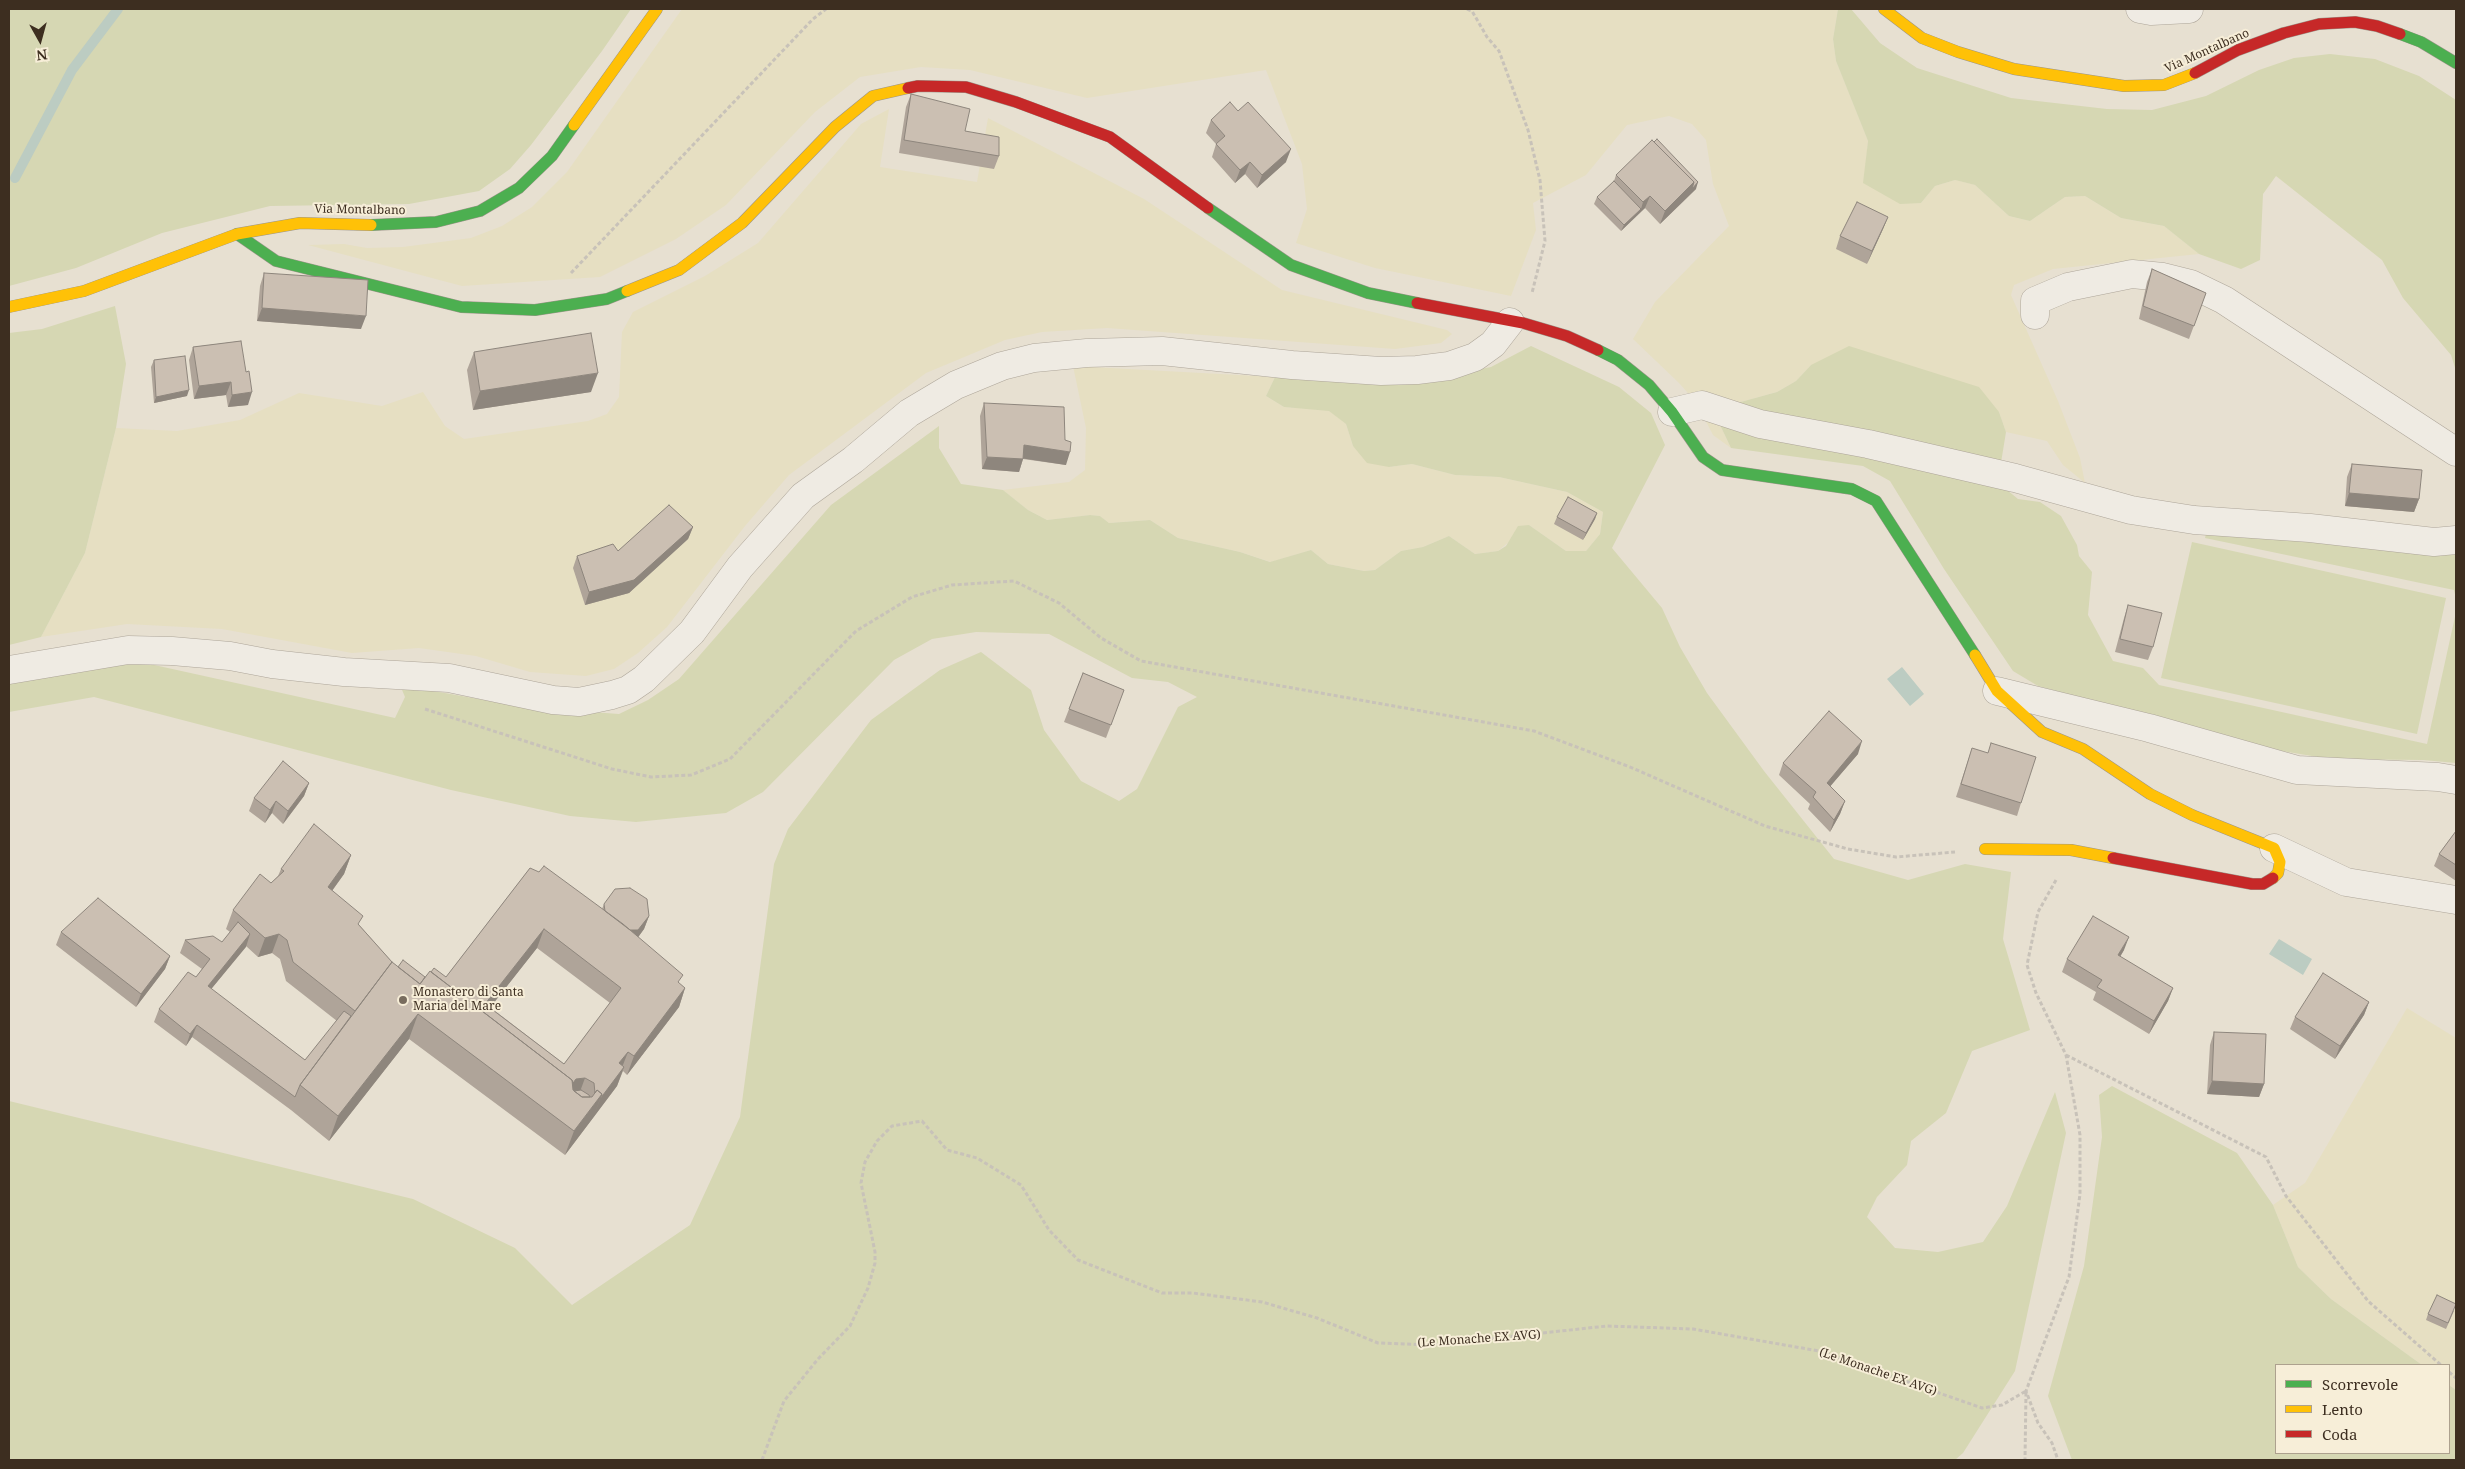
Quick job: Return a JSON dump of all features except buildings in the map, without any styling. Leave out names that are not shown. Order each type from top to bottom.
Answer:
[{"type":"street","name":"Via Montalbano","points":[[9,307],[84,291],[138,269],[237,234],[300,223],[390,226],[436,222],[480,211],[500,201],[518,188],[552,156],[657,9]]},
{"type":"street","name":"Via Montalbano","points":[[1884,9],[1901,24],[1922,38],[1958,52],[2014,69],[2124,86],[2164,84],[2183,79],[2238,50],[2284,33],[2319,24],[2355,22],[2377,26],[2421,42],[2456,62]]},
{"type":"street","points":[[2140,9],[2151,11],[2189,9]]},
{"type":"street","points":[[237,234],[276,260],[461,307],[535,310],[607,299],[679,270],[742,223],[834,127],[873,96],[918,86],[966,87],[1016,102],[1110,137],[1190,196],[1291,266],[1368,293],[1516,322],[1567,336],[1618,360],[1649,385],[1672,412],[1703,457],[1722,470],[1852,489],[1876,501],[1928,579],[1997,691],[2042,732],[2083,749],[2150,794],[2192,815],[2274,848],[2346,882],[2456,900]]},
{"type":"street","points":[[2035,315],[2035,301],[2068,288],[2132,274],[2163,277],[2191,284],[2233,305],[2456,452]]},
{"type":"street","points":[[9,670],[128,650],[230,656],[272,664],[344,672],[449,678],[553,700],[578,702],[612,695],[628,690],[644,679],[692,632],[740,568],[803,496],[853,460],[909,413],[956,385],[1002,366],[1034,358],[1087,353],[1162,351],[1292,365],[1381,371],[1416,370],[1449,366],[1475,357],[1493,344],[1516,322]]},
{"type":"street","points":[[1672,412],[1702,404],[1760,424],[1868,444],[2015,478],[2131,510],[2194,520],[2310,528],[2434,542],[2456,540]]},
{"type":"street","points":[[1997,691],[2149,728],[2297,770],[2438,777],[2456,780]]},
{"type":"street","points":[[1985,850],[2071,850],[2252,884],[2270,881],[2278,872],[2280,862],[2274,848]]},
{"type":"path","points":[[569,275],[813,19],[826,9]]},
{"type":"path","points":[[1468,9],[1472,11],[1487,37],[1499,51],[1528,130],[1540,180],[1545,241],[1537,278],[1516,322]]},
{"type":"path","points":[[423,709],[612,770],[651,777],[691,775],[730,759],[759,732],[856,631],[912,597],[952,585],[1014,581],[1059,602],[1101,638],[1141,661],[1534,731],[1630,767],[1765,826],[1848,849],[1896,856],[1985,850]]},
{"type":"path","points":[[2025,1460],[2024,1418],[2026,1391],[2068,1277],[2080,1194],[2080,1134],[2066,1055],[2036,993],[2028,965],[2038,912],[2071,850]]},
{"type":"path","points":[[2066,1055],[2266,1157],[2286,1196],[2368,1301],[2441,1364]]},
{"type":"path","name":"(Le Monache EX AVG)","points":[[762,1460],[784,1401],[818,1359],[850,1326],[868,1288],[875,1258],[861,1183],[865,1162],[877,1141],[892,1126],[922,1121],[947,1150],[977,1158],[1021,1185],[1049,1230],[1078,1260],[1162,1293],[1193,1293],[1262,1302],[1317,1318],[1378,1342],[1432,1345],[1607,1326],[1693,1329],[1819,1351],[1982,1408],[2002,1405],[2026,1391]]},
{"type":"path","points":[[2026,1391],[2038,1423],[2052,1443],[2058,1460]]},
{"type":"shaded area","points":[[682,9],[1838,9],[1833,39],[1836,61],[1868,141],[1864,183],[1921,203],[1935,186],[1955,180],[1975,185],[2009,216],[2030,221],[2065,197],[2085,196],[2121,218],[2164,226],[2199,254],[2053,269],[2014,285],[2011,295],[2058,401],[2080,458],[2085,483],[2063,465],[2047,441],[2006,432],[1999,412],[1811,365],[1796,381],[1777,392],[1726,406],[1721,427],[1731,448],[1713,435],[1696,402],[1633,339],[1655,302],[1729,226],[1713,184],[1706,140],[1692,124],[1669,116],[1627,125],[1586,175],[1533,203],[1536,230],[1511,296],[1375,268],[1296,243],[1307,209],[1302,164],[1266,70],[1087,98],[970,70],[921,67],[860,77],[815,112],[726,205],[676,239],[600,277],[462,286],[308,245],[344,244],[367,248],[403,247],[471,238],[502,226],[532,207],[567,172]]},
{"type":"shaded area","points":[[889,109],[880,167],[977,182],[988,118],[1144,199],[1282,290],[1447,330],[1452,334],[1441,343],[1395,349],[1107,328],[1042,332],[1005,340],[926,373],[789,475],[745,526],[667,627],[638,653],[614,669],[586,676],[530,672],[476,656],[419,648],[352,653],[222,629],[127,624],[41,637],[85,553],[116,428],[177,431],[240,420],[299,393],[382,406],[423,392],[445,426],[464,439],[588,421],[607,414],[619,397],[622,332],[633,312],[705,276],[758,243],[861,124]]},
{"type":"shaded area","points":[[1073,366],[1275,377],[1266,396],[1284,407],[1329,410],[1346,424],[1353,446],[1389,467],[1412,464],[1455,475],[1499,477],[1567,492],[1603,512],[1600,534],[1586,551],[1566,551],[1529,525],[1498,551],[1475,554],[1449,536],[1423,547],[1401,551],[1375,570],[1364,571],[1328,564],[1311,550],[1271,562],[1240,552],[1178,538],[1150,520],[1109,523],[1100,516],[1090,515],[1047,520],[1028,510],[1003,490],[1069,482],[1085,470],[1086,428]]},
{"type":"shaded area","points":[[1902,667],[1924,694],[1910,706],[1887,679]]},
{"type":"shaded area","points":[[2279,939],[2312,959],[2303,975],[2269,954]]},
{"type":"shaded area","points":[[2407,1008],[2456,1038],[2456,1390],[2450,1386],[2450,1364],[2421,1364],[2331,1299],[2298,1267],[2273,1205],[2305,1183]]},
{"type":"green space","points":[[9,9],[631,9],[602,51],[531,145],[510,169],[479,191],[409,204],[270,206],[162,233],[76,268],[9,286]]},
{"type":"green space","points":[[1838,9],[1851,9],[1880,43],[1917,68],[2011,98],[2107,109],[2152,110],[2206,96],[2259,70],[2294,58],[2330,54],[2375,59],[2419,76],[2456,100],[2456,371],[2451,355],[2403,298],[2382,260],[2276,176],[2263,194],[2260,260],[2241,269],[2199,254],[2164,226],[2121,218],[2085,196],[2065,197],[2030,221],[2009,216],[1975,185],[1955,180],[1935,186],[1921,203],[1900,204],[1863,183],[1868,141],[1836,61],[1833,39]]},
{"type":"green space","points":[[115,306],[126,364],[116,428],[85,553],[41,637],[9,645],[9,333],[42,329]]},
{"type":"green space","points":[[1531,346],[1619,387],[1651,413],[1665,445],[1612,548],[1662,608],[1680,647],[1707,693],[1764,771],[1834,859],[1908,880],[1965,864],[2011,872],[2003,939],[2030,1030],[1972,1051],[1946,1113],[1911,1141],[1907,1165],[1877,1197],[1867,1217],[1895,1248],[1938,1252],[1983,1242],[2007,1206],[2055,1092],[2066,1133],[2015,1371],[1963,1453],[1955,1460],[9,1460],[9,1101],[413,1199],[515,1248],[572,1305],[690,1225],[740,1117],[774,864],[788,829],[871,720],[940,670],[981,652],[1031,690],[1044,730],[1081,781],[1119,801],[1137,789],[1178,707],[1197,697],[1168,682],[1132,678],[1049,634],[976,632],[932,639],[894,660],[763,792],[726,813],[636,822],[570,816],[451,790],[94,697],[9,712],[9,680],[136,661],[395,718],[405,697],[400,685],[523,707],[619,714],[648,700],[679,679],[831,505],[939,426],[939,448],[961,484],[1003,490],[1028,510],[1047,520],[1090,515],[1100,516],[1109,523],[1150,520],[1178,538],[1240,552],[1270,562],[1311,550],[1328,564],[1364,571],[1375,570],[1401,551],[1423,547],[1449,536],[1475,554],[1498,551],[1506,546],[1518,526],[1529,525],[1566,551],[1586,551],[1600,534],[1603,512],[1567,492],[1499,477],[1455,475],[1412,464],[1389,467],[1367,463],[1353,446],[1346,424],[1329,411],[1284,407],[1266,396],[1275,377],[1410,383],[1491,367]]},
{"type":"green space","points":[[1849,346],[1979,387],[1999,412],[2006,432],[1999,475],[2001,485],[2018,499],[2040,502],[2061,516],[2077,545],[2079,556],[2092,572],[2088,615],[2113,661],[2143,668],[2159,685],[2427,744],[2456,612],[2456,763],[2423,760],[2330,759],[2270,749],[2038,686],[2013,671],[1944,569],[1890,481],[1863,466],[1731,448],[1721,427],[1721,417],[1726,406],[1777,392],[1796,381],[1811,365]]},
{"type":"green space","points":[[2207,530],[2456,554],[2456,599],[2454,590],[2205,538]]},
{"type":"green space","points":[[2192,542],[2446,598],[2417,734],[2161,678]]},
{"type":"green space","points":[[2112,1086],[2237,1153],[2273,1205],[2298,1267],[2331,1299],[2421,1364],[2275,1364],[2275,1454],[2450,1454],[2450,1386],[2456,1390],[2456,1460],[2072,1460],[2048,1396],[2084,1266],[2102,1137],[2099,1095]]},
{"type":"waterway","points":[[15,178],[72,70],[118,9]]},
{"type":"traffic: fast","points":[[2400,34],[2421,42],[2456,63]]},
{"type":"traffic: fast","points":[[371,225],[436,222],[480,211],[519,188],[552,156],[574,125]]},
{"type":"traffic: fast","points":[[1208,208],[1291,265],[1368,293],[1417,303]]},
{"type":"traffic: fast","points":[[237,234],[276,261],[461,307],[535,310],[607,299],[627,291]]},
{"type":"traffic: fast","points":[[1598,350],[1618,360],[1649,385],[1672,412],[1703,457],[1722,470],[1852,489],[1876,501],[1975,655]]},
{"type":"traffic: slow","points":[[574,125],[657,9]]},
{"type":"traffic: slow","points":[[1884,9],[1922,38],[1958,52],[2014,69],[2124,86],[2164,85],[2195,73]]},
{"type":"traffic: slow","points":[[627,291],[679,270],[742,223],[835,127],[873,96],[908,88]]},
{"type":"traffic: slow","points":[[9,307],[84,291],[237,234],[300,223],[371,225]]},
{"type":"traffic: slow","points":[[1975,655],[1997,691],[2042,732],[2083,749],[2150,794],[2192,815],[2274,848],[2280,862],[2278,873],[2273,878]]},
{"type":"traffic: slow","points":[[1985,849],[2071,850],[2113,858]]},
{"type":"traffic: jam","points":[[2195,73],[2238,50],[2284,33],[2319,24],[2355,22],[2377,26],[2400,34]]},
{"type":"traffic: jam","points":[[908,88],[918,86],[966,87],[1016,102],[1110,137],[1208,208]]},
{"type":"traffic: jam","points":[[1417,303],[1523,323],[1567,336],[1598,350]]},
{"type":"traffic: jam","points":[[2113,858],[2252,884],[2263,884],[2273,878]]},
{"type":"place","name":"Monastero di Santa Maria del Mare","points":[[403,1000]]}]
